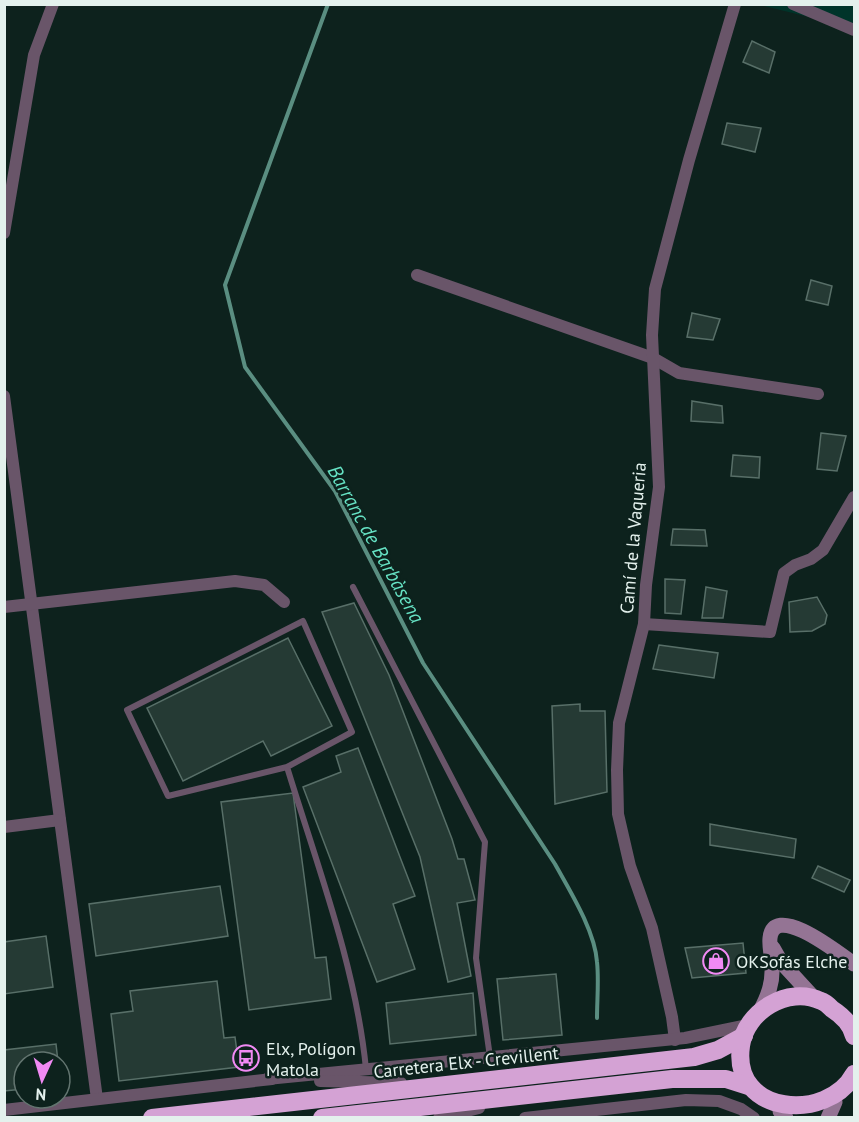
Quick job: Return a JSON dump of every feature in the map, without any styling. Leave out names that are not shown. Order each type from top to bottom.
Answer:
[{"type":"highway","points":[[853,1029],[843,1016],[821,1000],[805,997],[786,998],[760,1011],[746,1031],[741,1046],[741,1068],[748,1086],[762,1101],[783,1114],[831,1110],[850,1086],[854,1077]]},
{"type":"highway","name":"Carretera Elx - Crevillent","points":[[152,1118],[694,1057],[718,1050],[746,1031]]},
{"type":"highway","points":[[322,1118],[691,1078],[726,1079],[748,1086]]},
{"type":"street","points":[[4,233],[34,55],[53,4]]},
{"type":"street","name":"Camí de la Vaqueria","points":[[675,1040],[652,928],[630,866],[618,814],[619,723],[644,624],[646,585],[659,487],[651,335],[655,289],[689,160],[735,4]]},
{"type":"street","points":[[793,4],[855,30]]},
{"type":"street","points":[[417,274],[653,358],[679,373],[818,394]]},
{"type":"street","points":[[4,396],[97,1099]]},
{"type":"street","points":[[644,624],[770,632],[784,573],[795,565],[812,559],[823,550],[855,497]]},
{"type":"street","points":[[4,607],[235,581],[264,585],[284,602]]},
{"type":"street","points":[[4,827],[60,820]]},
{"type":"street","points":[[760,1011],[770,991],[773,968],[770,935],[774,928],[784,924],[796,926],[855,964]]},
{"type":"street","points":[[770,942],[781,962],[815,999]]},
{"type":"street","points":[[4,1110],[267,1079],[675,1040],[746,1031]]},
{"type":"street","points":[[267,1079],[454,1084]]},
{"type":"street","points":[[440,1118],[531,1095]]},
{"type":"street","points":[[525,1118],[686,1100],[719,1101],[741,1109],[754,1118]]},
{"type":"lane","points":[[353,587],[485,842],[476,958],[490,1058]]},
{"type":"lane","points":[[303,621],[352,732],[287,767],[168,796],[127,710],[303,621]]},
{"type":"lane","points":[[287,767],[341,942],[363,1045],[366,1070]]},
{"type":"green space","points":[[760,5],[854,5],[854,28]]},
{"type":"building","points":[[752,41],[775,52],[769,73],[743,62]]},
{"type":"building","points":[[727,123],[761,128],[755,152],[722,144]]},
{"type":"building","points":[[811,280],[832,286],[828,305],[806,300]]},
{"type":"building","points":[[692,313],[720,319],[713,340],[687,337]]},
{"type":"building","points":[[692,401],[722,406],[723,423],[691,421]]},
{"type":"building","points":[[821,433],[846,436],[837,471],[817,469]]},
{"type":"building","points":[[733,455],[760,457],[759,478],[731,476]]},
{"type":"building","points":[[673,529],[705,530],[707,546],[671,545]]},
{"type":"building","points":[[665,579],[685,580],[681,614],[665,613]]},
{"type":"building","points":[[706,587],[727,591],[723,618],[702,618]]},
{"type":"building","points":[[817,597],[827,615],[825,624],[812,631],[790,632],[789,602]]},
{"type":"building","points":[[354,603],[389,675],[458,859],[464,859],[475,900],[457,903],[471,976],[448,982],[420,857],[322,612]]},
{"type":"building","points":[[288,638],[332,726],[271,756],[263,741],[183,781],[147,708]]},
{"type":"building","points":[[659,645],[718,653],[714,678],[653,669]]},
{"type":"building","points":[[580,704],[580,711],[605,711],[607,792],[555,804],[552,706]]},
{"type":"building","points":[[358,748],[415,896],[393,904],[415,969],[377,982],[303,787],[341,772],[336,756]]},
{"type":"building","points":[[293,793],[315,958],[326,957],[331,999],[249,1010],[221,802]]},
{"type":"building","points":[[710,824],[796,839],[794,858],[710,845]]},
{"type":"building","points":[[818,866],[850,880],[844,892],[812,878]]},
{"type":"building","points":[[220,886],[228,936],[96,956],[89,904]]},
{"type":"building","points":[[46,936],[53,987],[4,994],[4,942]]},
{"type":"building","name":"OKSofás Elche","points":[[743,943],[746,973],[692,978],[685,948]]},
{"type":"building","points":[[556,974],[562,1035],[503,1040],[497,979]]},
{"type":"building","points":[[217,981],[224,1038],[235,1037],[239,1067],[119,1081],[111,1014],[133,1011],[130,991]]},
{"type":"building","points":[[473,993],[476,1035],[390,1044],[386,1003]]},
{"type":"building","points":[[56,1044],[57,1050],[12,1050],[12,1090],[4,1091],[4,1050]]},
{"type":"waterway","name":"Barranc de Barbàsena","points":[[328,4],[225,285],[245,367],[335,491],[423,663],[555,864],[574,899],[587,924],[595,950],[598,976],[597,1018]]},
{"type":"place","name":"OKSofás Elche","points":[[716,961]]},
{"type":"place","name":"Elx, Polígon Matola","points":[[246,1058]]}]
